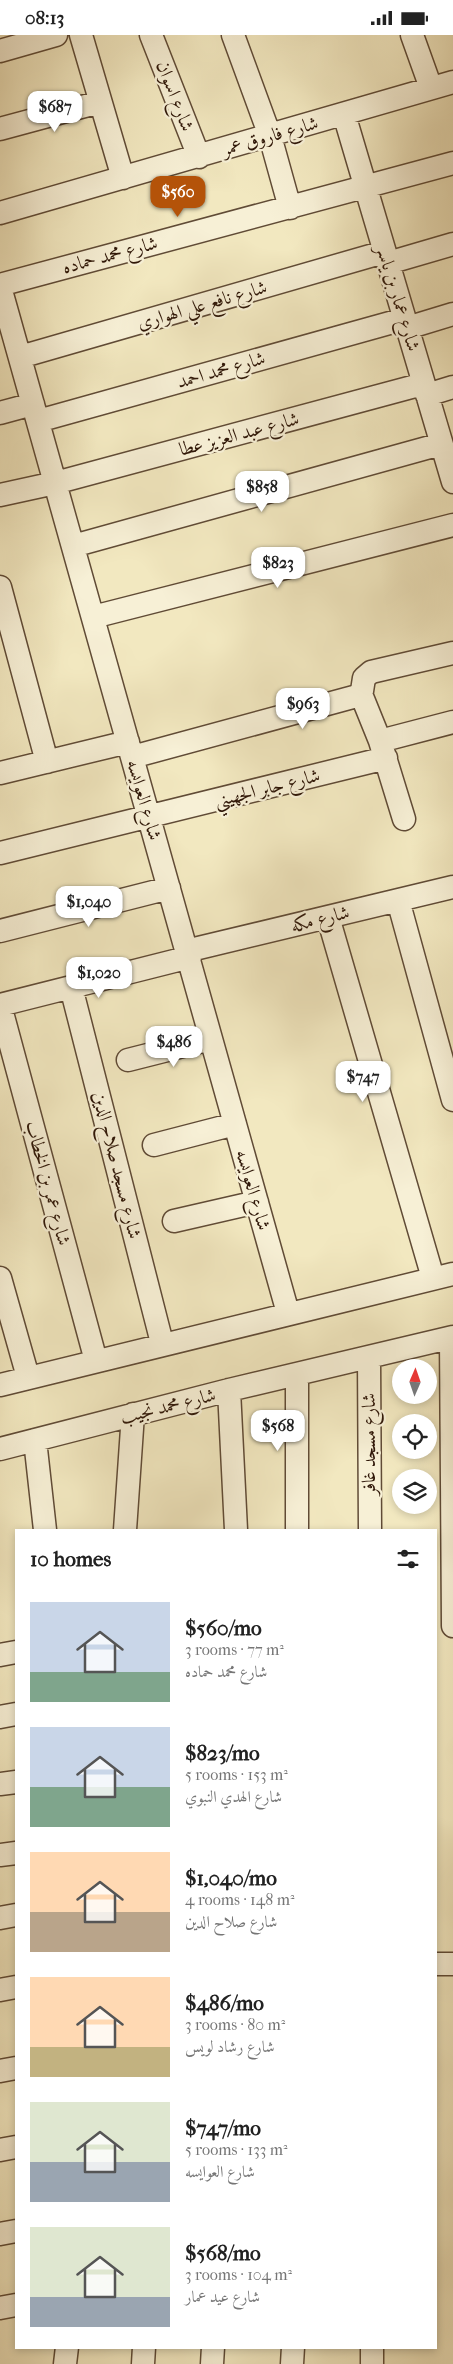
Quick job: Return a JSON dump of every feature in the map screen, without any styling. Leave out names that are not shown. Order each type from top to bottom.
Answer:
[{"type":"street","points":[[6,44],[56,35]]},
{"type":"street","points":[[81,35],[123,178]]},
{"type":"street","name":"شارع اسوان","points":[[151,35],[198,157]]},
{"type":"street","points":[[233,35],[270,135],[290,208]]},
{"type":"street","points":[[412,35],[430,88]]},
{"type":"street","name":"شارع فاروق عمر","points":[[0,213],[198,157],[453,81]]},
{"type":"street","points":[[0,129],[100,102]]},
{"type":"street","name":"شارع عمار بن ياسر","points":[[344,114],[405,323],[446,452],[453,483]]},
{"type":"street","name":"شارع محمد حماده","points":[[0,286],[453,163]]},
{"type":"street","name":"شارع نافع علي الهواري","points":[[20,357],[386,258],[453,244]]},
{"type":"street","name":"شارع العوايسه","points":[[0,286],[6,330],[20,357],[288,1313]]},
{"type":"street","name":"شارع محمد احمد","points":[[0,413],[35,413],[405,323],[453,314]]},
{"type":"street","name":"شارع عبد العزيز عطا","points":[[0,495],[55,483],[425,389],[453,387]]},
{"type":"street","points":[[73,546],[446,452]]},
{"type":"street","points":[[93,617],[453,525]]},
{"type":"street","points":[[0,587],[47,762]]},
{"type":"street","points":[[404,819],[383,749],[361,695],[364,678],[371,673],[453,653]]},
{"type":"street","points":[[0,773],[47,762],[130,750],[361,695]]},
{"type":"street","name":"شارع جابر الجهيني","points":[[0,853],[149,817],[383,749],[453,722]]},
{"type":"street","name":"شارع مكه","points":[[0,1005],[328,917],[453,887]]},
{"type":"street","points":[[0,931],[169,888]]},
{"type":"street","points":[[398,900],[453,1100]]},
{"type":"street","points":[[0,1385],[162,1343],[443,1276],[328,917]]},
{"type":"street","name":"شارع مسجد صلاح الدين","points":[[71,987],[162,1343]]},
{"type":"street","name":"شارع عمر بن الخطاب","points":[[0,1005],[96,1361]]},
{"type":"street","points":[[128,1060],[211,1039]]},
{"type":"street","points":[[154,1145],[235,1124]]},
{"type":"street","points":[[174,1221],[257,1202]]},
{"type":"street","points":[[0,1278],[28,1377]]},
{"type":"street","points":[[452,1337],[453,1626]]},
{"type":"street","name":"شارع محمد نجيب","points":[[0,1449],[297,1373],[452,1337]]},
{"type":"street","name":"شارع مسجد غافر","points":[[369,1357],[370,1529]]},
{"type":"street","points":[[297,1373],[297,1529]]},
{"type":"street","points":[[229,1390],[236,1529]]},
{"type":"street","points":[[125,1529],[133,1414]]},
{"type":"street","points":[[35,1440],[45,1529]]},
{"type":"street","points":[[0,1655],[15,1652]]},
{"type":"street","points":[[0,1717],[15,1714]]},
{"type":"street","points":[[0,1785],[15,1782]]},
{"type":"street","points":[[0,1855],[15,1853]]},
{"type":"street","points":[[0,1918],[15,1915]]},
{"type":"street","points":[[437,1964],[453,1964]]},
{"type":"street","points":[[0,1990],[15,1987]]},
{"type":"street","points":[[0,2071],[15,2068]]},
{"type":"street","points":[[0,2150],[15,2147]]},
{"type":"street","points":[[0,2234],[15,2231]]},
{"type":"street","points":[[0,2308],[15,2305]]},
{"type":"street","points":[[66,2364],[67,2349]]},
{"type":"street","points":[[143,2364],[144,2349]]},
{"type":"street","points":[[212,2364],[213,2349]]},
{"type":"street","points":[[292,2364],[293,2349]]},
{"type":"street","points":[[372,2349],[372,2364]]}]
